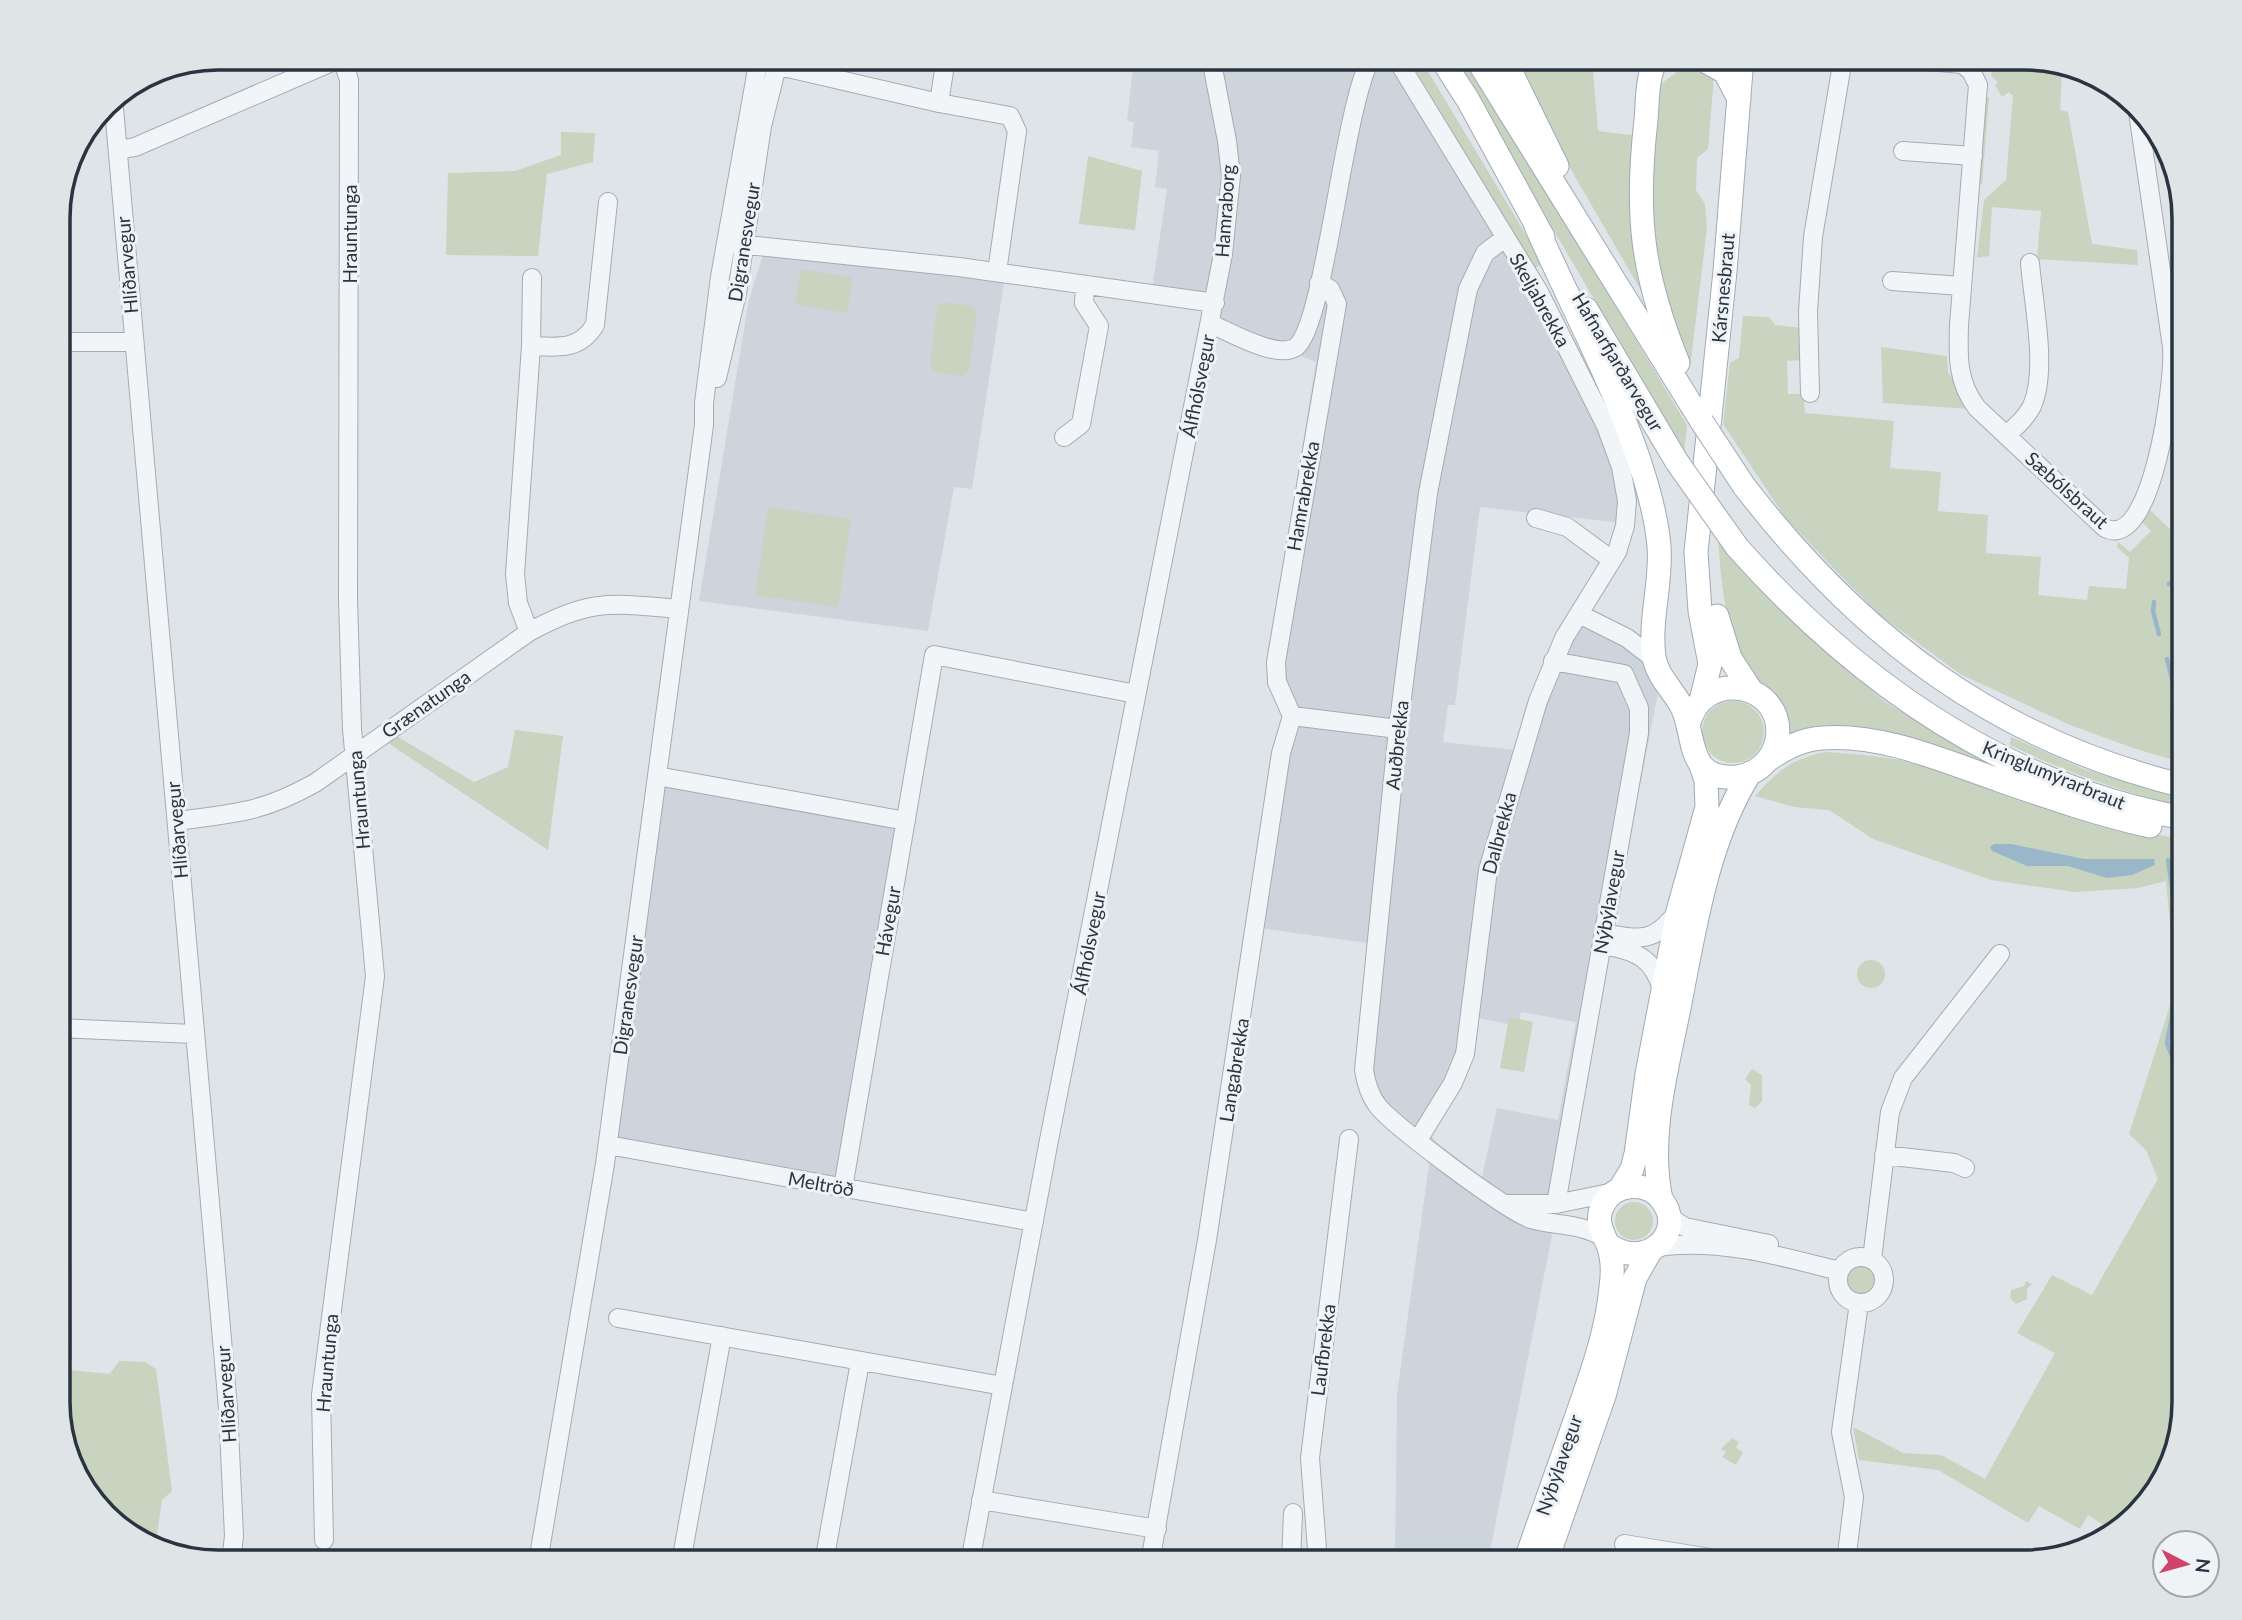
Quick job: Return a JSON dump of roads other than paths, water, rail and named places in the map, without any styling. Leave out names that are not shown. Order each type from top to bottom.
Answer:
[{"type":"main road","name":"Hafnarfjarðarvegur","points":[[1447,70],[1536,226],[1677,462],[1737,547],[1828,642]]},
{"type":"main road","name":"Hafnarfjarðarvegur","points":[[1483,70],[1605,267],[1690,397]]},
{"type":"main road","points":[[1510,70],[1605,267]]},
{"type":"main road","points":[[1653,70],[1650,79],[1641,159],[1642,240],[1661,320],[1690,397]]},
{"type":"main road","points":[[1721,70],[1739,99]]},
{"type":"main road","name":"Kársnesbraut","points":[[1702,517],[1741,70]]},
{"type":"main road","points":[[1536,226],[1633,443],[1659,546],[1654,611],[1654,659],[1662,678],[1681,706],[1688,726],[1690,746],[1706,780],[1707,807],[1678,911],[1662,989],[1636,1154],[1632,1169],[1603,1205],[1599,1215],[1605,1240],[1628,1255],[1653,1249],[1668,1228],[1656,1165],[1658,1138],[1692,943],[1724,828],[1736,797],[1750,774],[1769,759],[1805,741],[1836,737],[1863,739],[1945,761],[2095,813],[2172,830]]},
{"type":"main road","name":"Kringlumýrarbraut","points":[[1690,397],[1702,422],[1744,486],[1806,563],[1892,644],[1985,708],[2041,737],[2109,764],[2172,782]]},
{"type":"main road","points":[[1702,517],[1723,642],[1736,669],[1752,692]]},
{"type":"main road","points":[[1688,726],[1701,701],[1710,664],[1697,584],[1696,552],[1702,517]]},
{"type":"main road","name":"Kringlumýrarbraut","points":[[1828,642],[1922,711],[2006,758],[2133,807],[2172,815]]},
{"type":"main road","points":[[1701,701],[1721,689],[1737,687],[1752,692],[1766,702],[1775,717],[1776,743],[1769,759]]},
{"type":"main road","points":[[1700,763],[1720,775],[1735,777],[1750,774]]},
{"type":"main road","points":[[1617,1190],[1642,1187],[1665,1208]]},
{"type":"main road","name":"Nýbýlavegur","points":[[1529,1550],[1600,1345],[1611,1288],[1612,1264],[1605,1240]]},
{"type":"main road","name":"Nýbýlavegur","points":[[1550,1550],[1604,1396],[1635,1278],[1653,1249]]},
{"type":"street","points":[[118,150],[135,147],[314,70]]},
{"type":"street","name":"Hrauntunga","points":[[324,1540],[321,1395],[337,1254],[374,994],[355,754],[348,600],[349,80],[346,70]]},
{"type":"street","name":"Digranesvegur","points":[[540,1550],[608,1145],[704,425],[727,340],[737,244],[744,128],[756,70]]},
{"type":"street","name":"Digranesvegur","points":[[737,244],[776,70]]},
{"type":"street","points":[[809,70],[939,103],[1007,114],[1017,125],[997,272]]},
{"type":"street","points":[[939,103],[944,70]]},
{"type":"street","name":"Hamraborg","points":[[1211,324],[1231,176],[1213,70]]},
{"type":"street","points":[[1211,324],[1268,349],[1284,351],[1296,347],[1303,337],[1319,283],[1354,104],[1367,70]]},
{"type":"street","name":"Skeljabrekka","points":[[1403,70],[1539,292],[1580,372],[1621,467],[1627,501],[1625,526],[1612,560],[1579,614]]},
{"type":"street","points":[[1810,393],[1808,312],[1813,237],[1841,70]]},
{"type":"street","name":"Sæbólsbraut","points":[[1969,70],[1978,91],[1958,352],[1962,383],[1978,408],[2109,530],[2122,529],[2146,500],[2172,378]]},
{"type":"street","name":"Hlíðarvegur","points":[[114,112],[229,1420],[232,1550]]},
{"type":"street","name":"Sæbólsbraut","points":[[2140,127],[2172,356]]},
{"type":"street","points":[[1903,151],[1973,156]]},
{"type":"street","points":[[531,346],[573,345],[585,338],[595,325],[608,202]]},
{"type":"street","name":"Auðbrekka","points":[[1505,238],[1485,253],[1468,289],[1428,493],[1398,729],[1364,1070],[1366,1083],[1378,1107],[1505,1204],[1531,1219],[1586,1228],[1605,1240]]},
{"type":"street","points":[[737,244],[997,272],[1215,303]]},
{"type":"street","name":"Sæbólsbraut","points":[[2006,435],[2025,418],[2035,395],[2038,368],[2030,263]]},
{"type":"street","points":[[529,632],[518,603],[514,574],[531,346],[532,278]]},
{"type":"street","points":[[1892,281],[1962,286]]},
{"type":"street","name":"Hamrabrekka","points":[[1292,716],[1277,682],[1276,662],[1337,304],[1330,289],[1319,283]]},
{"type":"street","points":[[1064,436],[1081,424],[1099,326],[1084,303],[1086,285]]},
{"type":"street","name":"Álfhólsvegur","points":[[972,1550],[1136,694],[1211,324]]},
{"type":"street","points":[[70,342],[133,342]]},
{"type":"street","points":[[1536,518],[1567,527],[1612,560]]},
{"type":"street","name":"Grænatunga","points":[[177,821],[265,808],[315,783],[529,632],[561,614],[601,604],[679,609]]},
{"type":"street","points":[[1622,635],[1637,632],[1654,611]]},
{"type":"street","points":[[1579,614],[1622,635],[1654,659]]},
{"type":"street","name":"Dalbrekka","points":[[1418,1140],[1453,1083],[1465,1054],[1488,870],[1553,661],[1579,614]]},
{"type":"street","name":"Hávegur","points":[[842,1188],[934,655],[1136,694]]},
{"type":"street","name":"Nýbýlavegur","points":[[1553,661],[1624,674],[1639,708],[1639,733],[1556,1204]]},
{"type":"street","points":[[1292,716],[1398,729]]},
{"type":"street","name":"Langabrekka","points":[[1153,1550],[1211,1213],[1281,753],[1292,716]]},
{"type":"street","points":[[657,776],[906,821]]},
{"type":"street","points":[[1603,939],[1644,938],[1664,929],[1678,911]]},
{"type":"street","points":[[1603,939],[1647,959],[1658,973],[1662,989]]},
{"type":"street","points":[[1872,1259],[1890,1112],[1903,1078],[2000,954]]},
{"type":"street","points":[[70,1028],[194,1034]]},
{"type":"street","name":"Laufbrekka","points":[[1317,1550],[1310,1458],[1349,1139]]},
{"type":"street","name":"Meltröð","points":[[608,1145],[1034,1222]]},
{"type":"street","points":[[1884,1155],[1954,1163],[1965,1168]]},
{"type":"street","points":[[1505,1204],[1556,1204],[1617,1190]]},
{"type":"street","points":[[1665,1208],[1694,1230],[1759,1240],[1779,1248],[1790,1257]]},
{"type":"street","points":[[1653,1249],[1719,1247],[1790,1257],[1839,1271]]},
{"type":"street","points":[[1856,1257],[1872,1259],[1882,1269],[1883,1290],[1873,1300],[1859,1303],[1841,1292],[1839,1271],[1856,1257]]},
{"type":"street","points":[[1847,1550],[1854,1497],[1841,1432],[1859,1303]]},
{"type":"street","points":[[618,1318],[1003,1385]]},
{"type":"street","points":[[683,1550],[722,1336]]},
{"type":"street","points":[[826,1550],[860,1362]]},
{"type":"street","points":[[981,1500],[1157,1529]]},
{"type":"street","points":[[1291,1550],[1293,1513]]},
{"type":"street","points":[[1624,1544],[1661,1550]]},
{"type":"water","points":[[1994,844],[2011,844],[2084,859],[2154,859],[2155,865],[2132,875],[2107,878],[2068,866],[2027,866],[1992,851],[1990,847]]},
{"type":"waterway","points":[[2154,602],[2153,611],[2159,634]]},
{"type":"waterway","points":[[2167,659],[2172,679]]},
{"type":"waterway","points":[[2168,860],[2172,887]]},
{"type":"waterway","points":[[2172,1018],[2167,1043],[2172,1056]]}]
